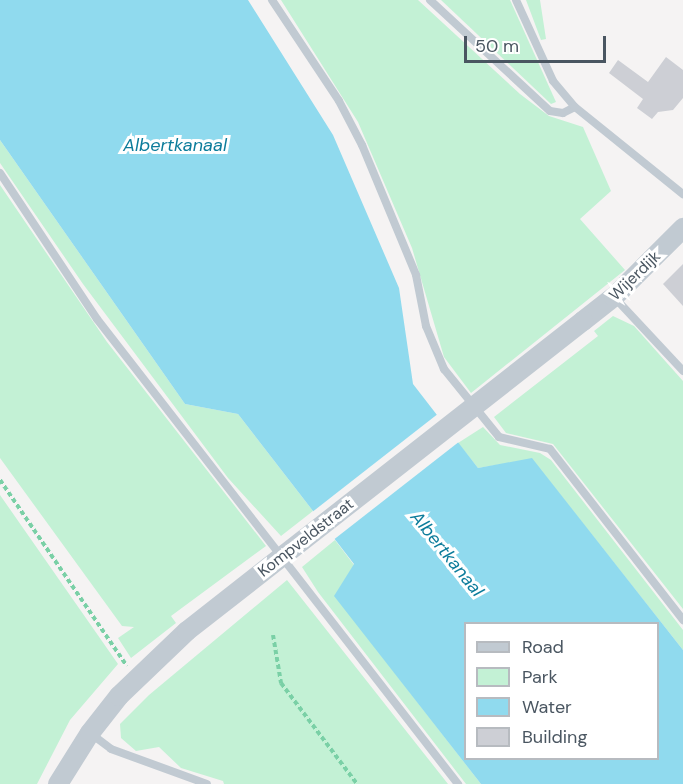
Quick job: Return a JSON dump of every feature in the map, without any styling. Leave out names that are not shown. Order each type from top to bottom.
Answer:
[{"type":"street","name":"Wijerdijk","points":[[584,321],[614,297],[683,228]]},
{"type":"street","name":"Kompveldstraat","points":[[58,784],[90,733],[138,677],[187,631],[584,321]]},
{"type":"lane","points":[[272,0],[339,101],[362,145],[416,275],[426,326],[444,369],[499,437],[550,449],[683,620]]},
{"type":"lane","points":[[430,0],[550,111],[563,113],[575,107]]},
{"type":"lane","points":[[516,0],[553,81],[575,107],[683,194]]},
{"type":"lane","points":[[0,173],[97,319],[458,784]]},
{"type":"lane","points":[[614,297],[683,371]]},
{"type":"lane","points":[[90,733],[111,749],[207,784]]},
{"type":"path","points":[[0,480],[125,663],[138,677]]},
{"type":"path","points":[[273,635],[281,683],[357,784]]},
{"type":"green space","points":[[281,0],[418,0],[520,94],[549,116],[583,127],[611,191],[580,219],[625,270],[471,393],[444,357],[412,248],[358,122]]},
{"type":"green space","points":[[441,0],[510,0],[556,102],[551,104]]},
{"type":"green space","points":[[526,0],[540,0],[546,39],[541,40]]},
{"type":"green space","points":[[0,140],[185,404],[238,414],[313,511],[281,536],[228,478],[83,284],[0,163]]},
{"type":"green space","points":[[0,185],[107,342],[266,546],[171,616],[176,623],[131,658],[118,638],[134,627],[122,626],[0,458]]},
{"type":"green space","points":[[613,316],[634,326],[683,381],[683,609],[553,444],[506,433],[494,417],[598,336],[594,331]]},
{"type":"green space","points":[[483,427],[500,445],[540,453],[551,460],[683,630],[683,650],[532,459],[478,468],[458,443]]},
{"type":"green space","points":[[0,495],[118,664],[70,720],[37,784],[0,784]]},
{"type":"green space","points":[[335,540],[354,565],[335,596],[481,784],[466,784],[318,592],[302,567]]},
{"type":"green space","points":[[287,580],[448,784],[224,784],[223,781],[181,768],[159,747],[136,751],[121,738],[120,724],[149,695]]},
{"type":"water","name":"Albertkanaal","points":[[0,0],[248,0],[333,135],[399,288],[413,384],[478,468],[532,458],[683,650],[683,784],[481,784],[334,596],[354,564],[238,414],[185,404],[0,140]]},
{"type":"pier","points":[[439,413],[460,441],[332,541],[311,513]]},
{"type":"building","points":[[666,57],[683,70],[683,98],[673,110],[658,112],[652,119],[637,108],[643,99],[609,73],[618,60],[648,82]]},
{"type":"building","points":[[683,264],[683,306],[663,284]]}]
